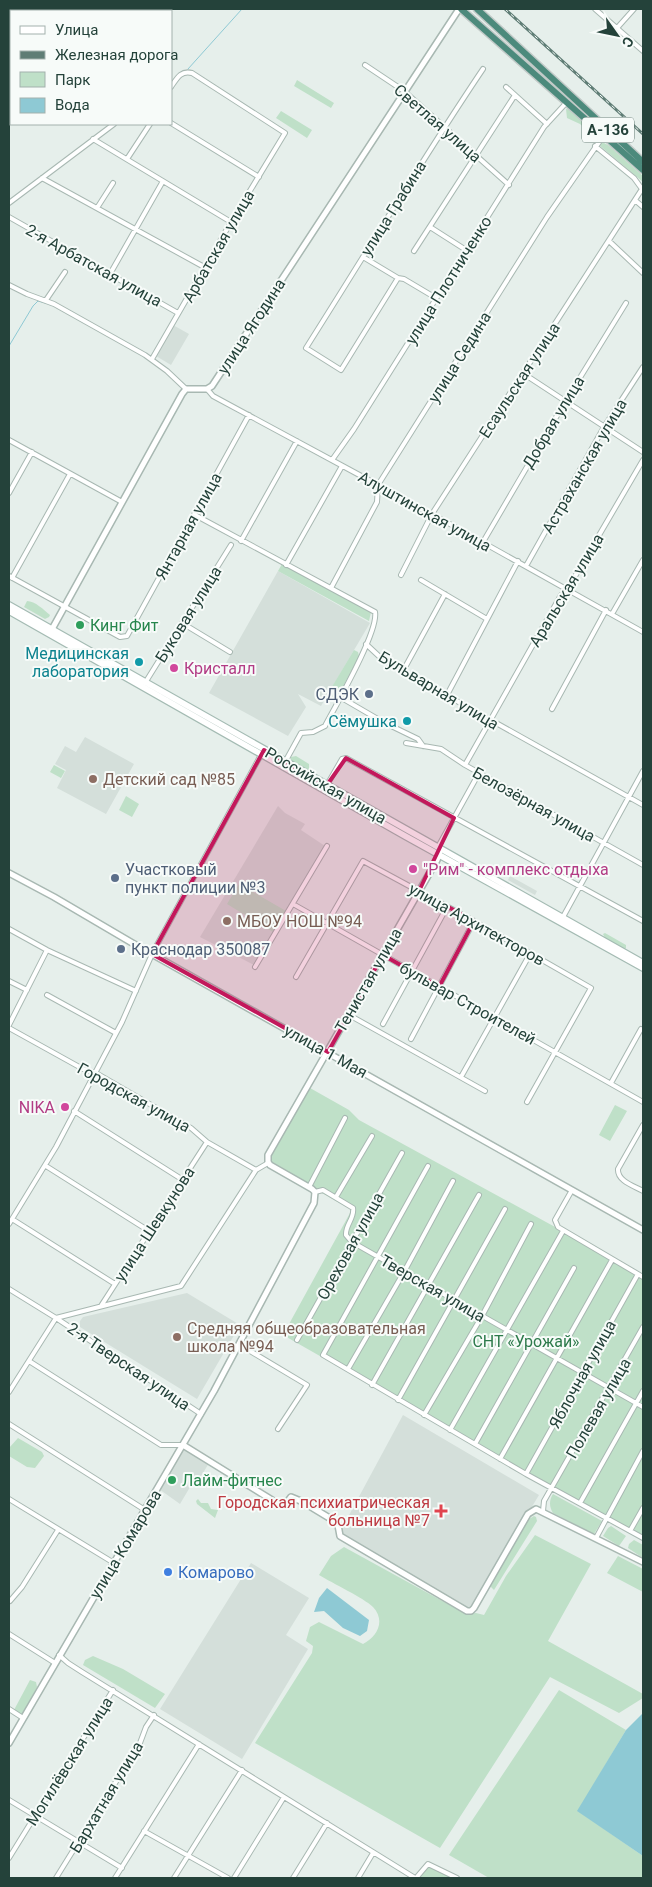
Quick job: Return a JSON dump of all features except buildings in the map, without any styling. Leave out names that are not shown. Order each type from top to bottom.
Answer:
[{"type":"highway","name":"А-136","points":[[460,9],[643,170]]},
{"type":"highway","name":"А-136","points":[[478,9],[643,162]]},
{"type":"highway","points":[[519,60],[525,59],[525,53]]},
{"type":"main road","name":"Российская улица","points":[[9,605],[43,624],[50,632],[61,634],[263,752],[327,785],[438,851],[563,917],[643,963]]},
{"type":"main road","name":"Российская улица","points":[[9,611],[50,632],[643,968]]},
{"type":"street","name":"улица Ягодина","points":[[186,390],[207,389],[212,386],[404,91],[460,9]]},
{"type":"street","points":[[596,9],[643,51]]},
{"type":"street","points":[[617,28],[634,9]]},
{"type":"street","name":"Светлая улица","points":[[364,65],[404,91],[507,181],[509,185]]},
{"type":"street","name":"улица Грабина","points":[[398,278],[341,370],[306,348],[444,126],[483,70]]},
{"type":"street","name":"Арбатская улица","points":[[152,359],[231,222],[286,133],[192,73],[185,72],[181,74],[172,86]]},
{"type":"street","points":[[506,87],[547,124]]},
{"type":"street","points":[[414,251],[515,95]]},
{"type":"street","name":"улица Плотниченко","points":[[332,460],[360,420],[547,124],[567,102]]},
{"type":"street","points":[[172,123],[259,177]]},
{"type":"street","points":[[9,204],[113,125]]},
{"type":"street","points":[[127,159],[149,125]]},
{"type":"street","name":"улица Седина","points":[[331,588],[377,502],[378,485],[547,217],[604,135]]},
{"type":"street","points":[[93,139],[231,222]]},
{"type":"street","points":[[595,146],[634,178],[642,189]]},
{"type":"street","points":[[42,178],[206,268]]},
{"type":"street","points":[[110,274],[163,180]]},
{"type":"street","points":[[97,208],[113,183]]},
{"type":"street","name":"Есаульская улица","points":[[401,575],[432,514],[642,189]]},
{"type":"street","points":[[636,201],[643,207]]},
{"type":"street","name":"2-я Арбатская улица","points":[[9,217],[178,313]]},
{"type":"street","points":[[430,227],[466,250]]},
{"type":"street","points":[[609,242],[643,273]]},
{"type":"street","points":[[363,257],[398,278],[404,278],[436,298]]},
{"type":"street","points":[[46,300],[65,272]]},
{"type":"street","points":[[9,285],[27,294],[46,300],[152,359],[186,390],[182,394],[50,632]]},
{"type":"street","name":"Добрая улица","points":[[483,542],[626,302]]},
{"type":"street","name":"Астраханская улица","points":[[526,566],[604,427],[643,367]]},
{"type":"street","points":[[524,374],[643,452]]},
{"type":"street","name":"Алуштинская улица","points":[[207,389],[213,396],[518,561],[643,632]]},
{"type":"street","name":"Янтарная улица","points":[[64,606],[120,637],[127,636],[249,415]]},
{"type":"street","points":[[9,440],[122,502]]},
{"type":"street","points":[[240,541],[297,441]]},
{"type":"street","points":[[9,493],[32,452]]},
{"type":"street","name":"Аральская улица","points":[[465,765],[561,595],[567,590],[643,460]]},
{"type":"street","points":[[286,565],[342,466]]},
{"type":"street","points":[[64,606],[11,577],[70,474]]},
{"type":"street","name":"Бульварная улица","points":[[195,515],[374,612],[375,618],[366,644],[382,659],[643,805]]},
{"type":"street","name":"Буковая улица","points":[[145,682],[231,544]]},
{"type":"street","points":[[612,614],[643,560]]},
{"type":"street","points":[[447,695],[518,561]]},
{"type":"street","points":[[638,568],[643,571]]},
{"type":"street","points":[[421,580],[487,619]]},
{"type":"street","points":[[403,671],[445,594]]},
{"type":"street","points":[[552,709],[606,610]]},
{"type":"street","points":[[43,624],[56,621]]},
{"type":"street","points":[[56,621],[61,634]]},
{"type":"street","points":[[182,623],[230,652]]},
{"type":"street","points":[[285,762],[301,733],[320,730],[325,726],[366,644]]},
{"type":"street","name":"Белозёрная улица","points":[[340,697],[383,722],[418,739],[424,746]]},
{"type":"street","name":"Белозёрная улица","points":[[406,743],[441,750],[643,865]]},
{"type":"street","points":[[9,1224],[46,1166],[116,1033],[152,954],[263,752]]},
{"type":"street","points":[[327,785],[342,759],[346,758],[643,921]]},
{"type":"street","points":[[563,917],[643,771]]},
{"type":"street","points":[[438,851],[479,773]]},
{"type":"street","points":[[255,967],[327,846]]},
{"type":"street","name":"Тенистая улица","points":[[268,1163],[267,1157],[270,1151],[383,955],[438,851]]},
{"type":"street","name":"улица Архитекторов","points":[[328,923],[362,861],[474,921],[591,988],[556,1052]]},
{"type":"street","name":"улица 1 Мая","points":[[9,873],[643,1230]]},
{"type":"street","name":"бульвар Строителей","points":[[293,904],[643,1102]]},
{"type":"street","points":[[382,1024],[447,907]]},
{"type":"street","points":[[410,1039],[474,921]]},
{"type":"street","points":[[296,977],[328,923]]},
{"type":"street","points":[[9,929],[48,950],[137,990]]},
{"type":"street","points":[[9,1026],[48,950]]},
{"type":"street","points":[[461,1077],[530,954]]},
{"type":"street","points":[[9,981],[27,990]]},
{"type":"street","points":[[47,996],[116,1033]]},
{"type":"street","points":[[349,1015],[485,1091]]},
{"type":"street","name":"Городская улица","points":[[9,1026],[83,1069],[96,1073],[191,1128],[207,1142],[256,1170]]},
{"type":"street","points":[[611,1083],[642,1029]]},
{"type":"street","points":[[527,1102],[556,1052]]},
{"type":"street","points":[[74,1111],[182,1180]]},
{"type":"street","points":[[310,1187],[345,1118]]},
{"type":"street","points":[[643,1125],[618,1169],[620,1178],[643,1191]]},
{"type":"street","points":[[336,1197],[372,1136]]},
{"type":"street","name":"улица Шевкунова","points":[[101,1306],[207,1142]]},
{"type":"street","name":"Ореховая улица","points":[[298,1340],[402,1153]]},
{"type":"street","points":[[9,1392],[56,1318],[181,1286],[256,1170],[268,1163],[310,1187],[315,1194],[323,1190],[353,1208],[354,1213],[346,1229],[346,1235],[352,1242]]},
{"type":"street","points":[[46,1166],[149,1231]]},
{"type":"street","points":[[428,1166],[323,1355],[526,1474],[643,1538]]},
{"type":"street","points":[[348,1369],[404,1272],[453,1180]]},
{"type":"street","points":[[572,1190],[555,1220],[558,1227],[643,1277]]},
{"type":"street","name":"улица Комарова","points":[[9,1743],[183,1445],[199,1412],[240,1345],[314,1203],[315,1194]]},
{"type":"street","points":[[372,1384],[479,1195]]},
{"type":"street","points":[[398,1400],[505,1209]]},
{"type":"street","points":[[12,1219],[115,1284]]},
{"type":"street","points":[[424,1415],[482,1316],[531,1224]]},
{"type":"street","points":[[450,1430],[563,1231]]},
{"type":"street","name":"Тверская улица","points":[[352,1242],[643,1408]]},
{"type":"street","points":[[500,1459],[612,1260]]},
{"type":"street","points":[[474,1444],[532,1345],[574,1268]]},
{"type":"street","name":"Яблочная улица","points":[[526,1474],[638,1274]]},
{"type":"street","points":[[10,1292],[56,1318]]},
{"type":"street","name":"2-я Тверская улица","points":[[56,1318],[199,1412]]},
{"type":"street","name":"Полевая улица","points":[[544,1511],[544,1502],[643,1327]]},
{"type":"street","points":[[240,1345],[307,1385],[278,1429]]},
{"type":"street","points":[[29,1361],[156,1442],[170,1447],[183,1445],[281,1505],[292,1497],[304,1502],[336,1522],[342,1536],[467,1611],[471,1611],[474,1608],[528,1514],[536,1509],[544,1511],[643,1562]]},
{"type":"street","points":[[580,1503],[643,1391]]},
{"type":"street","points":[[9,1424],[145,1510]]},
{"type":"street","points":[[596,1538],[643,1451]]},
{"type":"street","points":[[9,1499],[114,1563]]},
{"type":"street","points":[[630,1531],[643,1508]]},
{"type":"street","points":[[10,1601],[22,1587],[58,1530]]},
{"type":"street","points":[[9,1634],[55,1663]]},
{"type":"street","points":[[59,1655],[68,1663],[416,1878],[428,1864],[457,1878]]},
{"type":"street","name":"Могилёвская улица","points":[[9,1858],[113,1690]]},
{"type":"street","points":[[9,1709],[23,1718]]},
{"type":"street","name":"Бархатная улица","points":[[56,1878],[140,1743],[146,1727],[154,1715]]},
{"type":"street","points":[[115,1878],[199,1744]]},
{"type":"street","points":[[174,1878],[242,1770]]},
{"type":"street","points":[[234,1878],[284,1797]]},
{"type":"street","points":[[9,1800],[122,1868]]},
{"type":"street","points":[[293,1878],[327,1824]]},
{"type":"street","points":[[144,1831],[228,1878]]},
{"type":"street","points":[[358,1878],[373,1853]]},
{"type":"highlighted area","points":[[264,750],[327,785],[346,758],[454,818],[419,891],[474,921],[439,987],[383,955],[328,1052],[152,954]]},
{"type":"shaded area","points":[[9,19],[10,76],[9,76]]},
{"type":"shaded area","points":[[173,325],[189,334],[171,365],[156,356]]},
{"type":"shaded area","points":[[278,571],[370,623],[321,706],[298,694],[306,707],[288,736],[209,693]]},
{"type":"shaded area","name":"Детский сад №85","points":[[85,737],[134,764],[106,814],[57,788],[66,770],[55,764],[65,746],[76,752]]},
{"type":"shaded area","points":[[278,806],[285,813],[305,824],[301,830],[325,846],[254,965],[200,937]]},
{"type":"shaded area","points":[[510,876],[537,891],[535,895],[508,880]]},
{"type":"shaded area","name":"Средняя общеобразовательная школа №94","points":[[187,1293],[240,1325],[197,1399],[80,1327],[80,1321],[83,1317]]},
{"type":"shaded area","name":"Городская психиатрическая больница №7","points":[[403,1415],[539,1495],[469,1609],[344,1537],[341,1530]]},
{"type":"shaded area","points":[[184,1447],[209,1463],[197,1483],[193,1482],[180,1504],[159,1489]]},
{"type":"shaded area","points":[[251,1563],[309,1598],[286,1635],[308,1649],[242,1759],[160,1709]]},
{"type":"green space","points":[[297,80],[334,103],[331,108],[294,86]]},
{"type":"green space","points":[[566,109],[571,110],[596,132],[596,136],[580,124],[567,118]]},
{"type":"green space","points":[[281,111],[312,130],[307,138],[276,118]]},
{"type":"green space","points":[[602,142],[608,145],[643,176],[643,182],[599,145]]},
{"type":"green space","points":[[282,564],[371,612],[369,621],[278,571]]},
{"type":"green space","points":[[27,601],[39,606],[50,615],[49,617],[45,619],[24,607]]},
{"type":"green space","points":[[354,650],[358,652],[359,656],[336,700],[327,695]]},
{"type":"green space","points":[[296,756],[309,764],[309,771],[291,762],[291,757]]},
{"type":"green space","points":[[54,765],[65,771],[61,778],[50,772]]},
{"type":"green space","points":[[126,796],[139,804],[132,817],[119,810]]},
{"type":"green space","points":[[239,884],[286,911],[273,932],[227,904]]},
{"type":"green space","points":[[605,933],[626,945],[626,948],[605,938],[603,934]]},
{"type":"green space","name":"СНТ «Урожай»","points":[[310,1088],[349,1110],[359,1120],[643,1275],[643,1540],[283,1335],[350,1213],[350,1209],[271,1164],[269,1157],[307,1090]]},
{"type":"green space","points":[[615,1105],[627,1111],[610,1141],[599,1135]]},
{"type":"green space","points":[[18,1438],[42,1452],[44,1456],[35,1468],[27,1467],[9,1456],[9,1448]]},
{"type":"green space","points":[[553,1494],[602,1521],[594,1534],[553,1513],[550,1504]]},
{"type":"green space","points":[[198,1499],[201,1503],[208,1503],[211,1509],[218,1510],[215,1518],[197,1504],[196,1501]]},
{"type":"green space","points":[[534,1516],[537,1521],[494,1590],[490,1586],[529,1519]]},
{"type":"green space","points":[[611,1526],[626,1536],[619,1546],[603,1536]]},
{"type":"green space","points":[[535,1535],[591,1564],[548,1641],[643,1694],[643,1698],[619,1713],[550,1677],[440,1848],[255,1743],[312,1653],[313,1646],[306,1641],[310,1627],[319,1622],[363,1644],[376,1633],[379,1618],[373,1607],[319,1575],[331,1556],[344,1547],[466,1614],[476,1613],[484,1615],[506,1576]]},
{"type":"green space","points":[[634,1540],[643,1545],[643,1558],[628,1548],[629,1544]]},
{"type":"green space","points":[[618,1556],[643,1569],[643,1592],[607,1573]]},
{"type":"green space","points":[[93,1656],[123,1669],[165,1694],[155,1708],[83,1665],[85,1660]]},
{"type":"green space","points":[[30,1680],[36,1682],[37,1687],[23,1716],[14,1710]]},
{"type":"green space","points":[[559,1690],[626,1730],[578,1811],[643,1856],[643,1878],[489,1878],[449,1855]]},
{"type":"green space","points":[[429,1864],[456,1878],[417,1878]]},
{"type":"water","points":[[327,1588],[369,1620],[367,1631],[360,1636],[343,1628],[324,1611],[314,1612],[319,1598]]},
{"type":"water","points":[[643,1713],[643,1856],[577,1811],[626,1730]]},
{"type":"waterway","points":[[188,69],[242,9]]},
{"type":"waterway","points":[[9,346],[33,306],[38,301],[45,303]]},
{"type":"railway","points":[[505,9],[643,134]]},
{"type":"place","name":"Кинг Фит","points":[[80,625]]},
{"type":"place","name":"Медицинская лаборатория","points":[[139,662]]},
{"type":"place","name":"Кристалл","points":[[174,668]]},
{"type":"place","name":"СДЭК","points":[[369,694]]},
{"type":"place","name":"Сёмушка","points":[[407,721]]},
{"type":"place","name":"Детский сад №85","points":[[93,779]]},
{"type":"place","name":"\"Рим\" - комплекс отдыха","points":[[413,869]]},
{"type":"place","name":"Участковый пункт полиции №3","points":[[115,878]]},
{"type":"place","name":"МБОУ НОШ №94","points":[[227,921]]},
{"type":"place","name":"Краснодар 350087","points":[[121,949]]},
{"type":"place","name":"NIKA","points":[[65,1107]]},
{"type":"place","name":"Средняя общеобразовательная школа №94","points":[[177,1337]]},
{"type":"place","name":"Лайм-фитнес","points":[[172,1480]]},
{"type":"place","name":"Городская психиатрическая больница №7","points":[[441,1511]]},
{"type":"place","name":"Комарово","points":[[168,1572]]}]
